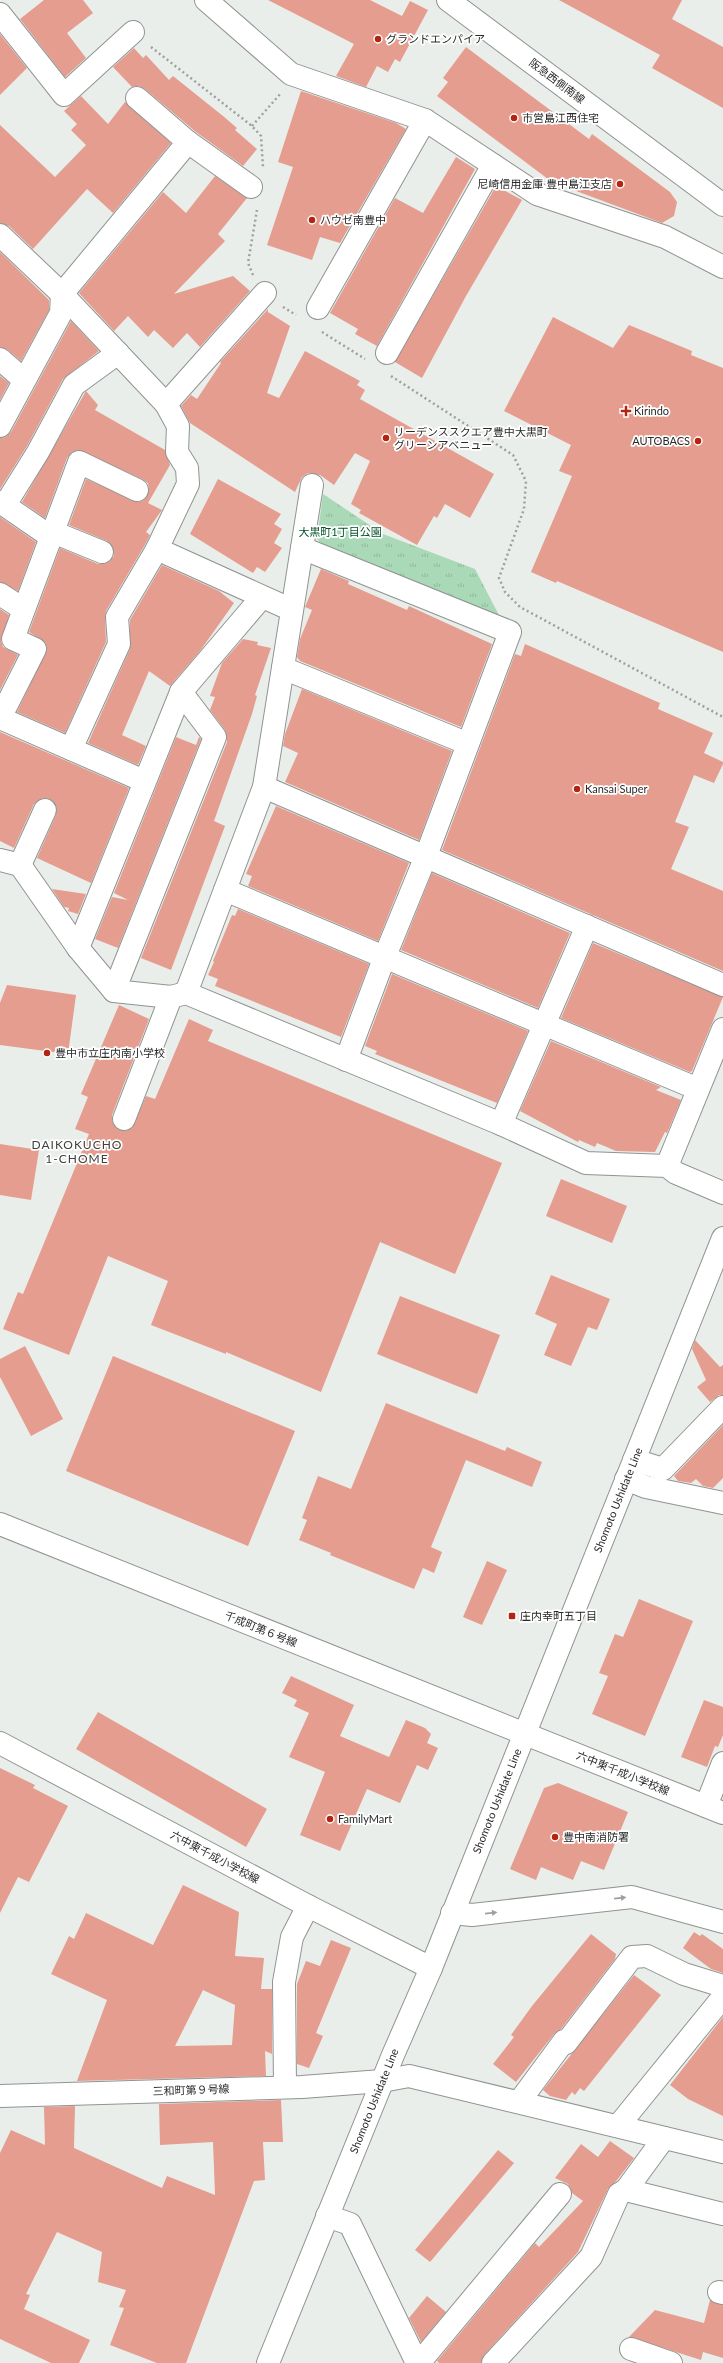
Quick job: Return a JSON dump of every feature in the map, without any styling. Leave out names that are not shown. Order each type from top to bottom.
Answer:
[{"type":"street","points":[[206,0],[291,74],[425,120],[537,194],[665,236],[723,267]]},
{"type":"street","name":"阪急西側南線","points":[[448,0],[723,205]]},
{"type":"street","points":[[0,14],[64,95],[133,32]]},
{"type":"street","points":[[137,98],[188,142],[257,188]]},
{"type":"street","points":[[310,313],[425,120]]},
{"type":"street","points":[[0,426],[61,313],[62,294],[188,142]]},
{"type":"street","points":[[387,363],[493,165]]},
{"type":"street","points":[[0,235],[62,294],[166,404],[178,426],[177,452],[187,468],[188,484],[157,549],[116,617],[119,644],[71,749]]},
{"type":"street","points":[[166,404],[265,293]]},
{"type":"street","points":[[102,552],[52,535],[2,504],[38,452],[74,385],[118,353]]},
{"type":"street","points":[[0,359],[24,380]]},
{"type":"street","points":[[136,490],[79,462],[13,639],[35,649],[0,718],[144,780]]},
{"type":"street","points":[[124,1120],[225,890],[264,787],[312,485]]},
{"type":"street","points":[[302,548],[510,632],[466,743],[426,856],[385,956],[346,1060]]},
{"type":"street","points":[[157,549],[292,610]]},
{"type":"street","points":[[0,594],[23,609]]},
{"type":"street","points":[[78,948],[144,780],[181,692],[262,597]]},
{"type":"street","points":[[283,668],[466,743]]},
{"type":"street","points":[[114,992],[215,737],[181,692]]},
{"type":"street","points":[[264,787],[723,986]]},
{"type":"street","points":[[45,810],[10,862],[114,992],[179,995],[346,1060],[501,1124],[586,1163],[667,1166],[676,1173],[723,1193]]},
{"type":"street","points":[[225,890],[385,956],[698,1089]]},
{"type":"street","points":[[501,1124],[546,1025],[587,926]]},
{"type":"street","points":[[667,1166],[723,1029]]},
{"type":"street","name":"Shomoto Ushidate Line","points":[[268,2363],[382,2081],[431,1968],[523,1733],[723,1238]]},
{"type":"street","points":[[630,1470],[663,1469],[723,1407]]},
{"type":"street","points":[[630,1470],[646,1487],[723,1503]]},
{"type":"street","name":"千成町第６号線","points":[[0,1524],[523,1733]]},
{"type":"street","name":"六中東千成小学校線","points":[[523,1733],[714,1809]]},
{"type":"street","name":"六中東千成小学校線","points":[[0,1743],[308,1906],[431,1968]]},
{"type":"street","points":[[714,1809],[723,1764]]},
{"type":"street","points":[[452,1913],[472,1915],[632,1897],[723,1922]]},
{"type":"street","points":[[284,2087],[284,1982],[292,1937],[308,1906]]},
{"type":"street","points":[[519,2102],[564,2041],[566,2043],[632,1957],[652,1957],[684,1974],[723,1986]]},
{"type":"street","points":[[618,2126],[723,1997]]},
{"type":"street","name":"三和町第９号線","points":[[0,2096],[284,2087],[382,2081],[409,2076],[664,2138],[722,2149]]},
{"type":"street","points":[[503,2360],[591,2257],[619,2194],[626,2190],[664,2138]]},
{"type":"street","points":[[626,2190],[723,2214]]},
{"type":"street","points":[[327,2216],[350,2224],[418,2363],[560,2194]]},
{"type":"street","points":[[631,2349],[671,2363]]},
{"type":"path","points":[[133,32],[252,126],[261,136],[257,188],[248,263],[260,289],[265,293],[310,313]]},
{"type":"path","points":[[252,126],[286,87],[291,74]]},
{"type":"path","points":[[320,330],[367,360]]},
{"type":"path","points":[[387,363],[513,455],[526,481],[524,509],[499,578],[505,592],[520,607],[723,717]]},
{"type":"green space","name":"大黒町1丁目公園","points":[[323,494],[383,534],[475,569],[502,621],[325,549],[317,539]]},
{"type":"building","points":[[44,0],[83,0],[93,13],[67,33],[86,58],[65,77],[20,19]]},
{"type":"building","name":"グランドエンパイア","points":[[268,0],[370,0],[402,16],[410,1],[428,10],[400,62],[395,59],[388,72],[377,66],[366,87],[336,76],[354,44]]},
{"type":"building","points":[[559,0],[682,0],[672,19],[723,47],[723,108],[652,68],[660,55]]},
{"type":"building","points":[[0,34],[27,68],[0,95]]},
{"type":"building","points":[[466,47],[589,139],[592,134],[670,192],[677,202],[674,216],[662,223],[552,182],[437,96],[448,82],[443,78]]},
{"type":"building","points":[[134,48],[143,58],[146,55],[169,80],[173,76],[223,116],[237,128],[235,130],[257,149],[243,166],[196,132],[145,89],[139,86],[132,87],[113,67]]},
{"type":"building","points":[[301,91],[396,123],[406,129],[340,243],[320,237],[312,260],[267,245],[293,167],[278,162]]},
{"type":"building","points":[[81,96],[108,124],[125,102],[171,143],[113,213],[87,189],[33,249],[9,226],[0,223],[0,125],[55,177],[86,145],[71,130],[77,124],[64,111]]},
{"type":"building","points":[[456,157],[475,169],[377,346],[355,334],[358,329],[330,313],[395,198],[423,213]]},
{"type":"building","points":[[215,176],[247,198],[218,234],[225,241],[174,294],[233,276],[250,291],[200,347],[187,333],[173,348],[154,330],[148,337],[128,316],[114,331],[79,293],[163,192],[186,213]]},
{"type":"building","points":[[496,186],[522,200],[466,296],[422,378],[395,362]]},
{"type":"building","points":[[0,252],[49,300],[49,310],[21,361],[8,350],[0,347]]},
{"type":"building","points":[[268,309],[268,312],[290,326],[267,393],[279,398],[305,351],[360,381],[357,385],[365,390],[360,399],[494,474],[470,518],[445,504],[437,518],[434,516],[417,545],[359,513],[361,510],[351,504],[370,461],[355,453],[334,485],[320,475],[308,473],[302,477],[295,492],[190,423],[181,406],[191,395],[197,399],[221,363],[220,362]]},
{"type":"building","points":[[553,317],[613,348],[629,325],[692,351],[691,355],[723,368],[723,652],[557,581],[556,583],[531,572],[572,476],[559,471],[571,445],[504,411]]},
{"type":"building","points":[[71,321],[99,351],[63,379],[27,446],[0,489],[0,438],[6,437],[11,432]]},
{"type":"building","points":[[0,376],[9,383],[0,400]]},
{"type":"building","points":[[86,391],[98,405],[95,410],[165,450],[170,465],[148,503],[162,510],[146,532],[150,535],[146,543],[106,611],[106,642],[65,733],[17,712],[47,649],[45,642],[29,632],[60,548],[98,564],[109,562],[114,556],[114,550],[107,541],[69,525],[86,479],[138,502],[144,500],[149,489],[148,483],[142,479],[78,450],[72,452],[67,458],[45,518],[22,502]]},
{"type":"building","points":[[218,479],[281,514],[274,524],[282,529],[274,543],[282,548],[265,572],[257,567],[253,573],[190,534]]},
{"type":"building","points":[[0,517],[36,542],[18,591],[0,582]]},
{"type":"building","points":[[162,565],[219,591],[234,603],[200,651],[170,686],[149,671],[122,735],[146,746],[138,765],[88,743],[130,649],[130,620]]},
{"type":"building","points":[[321,569],[349,581],[348,584],[407,610],[409,606],[492,644],[461,727],[300,661],[297,657],[300,639],[312,610],[305,607]]},
{"type":"building","points":[[0,609],[9,615],[1,641],[3,647],[18,655],[0,690]]},
{"type":"building","points":[[243,639],[258,642],[257,645],[271,648],[255,695],[257,696],[252,714],[214,821],[225,826],[171,970],[141,958],[227,742],[225,730],[210,710],[215,697],[210,696],[222,663]]},
{"type":"building","name":"Kansai Super","points":[[525,644],[660,703],[658,709],[713,733],[704,753],[723,762],[723,764],[714,783],[694,775],[675,822],[689,827],[671,869],[723,891],[723,971],[442,850],[515,654],[521,656]]},
{"type":"building","points":[[302,689],[452,751],[419,840],[285,782],[298,753],[283,746],[285,734]]},
{"type":"building","points":[[0,732],[129,788],[91,883],[37,858],[56,815],[57,808],[50,799],[43,798],[34,804],[14,848],[0,841]]},
{"type":"building","points":[[176,737],[196,745],[199,737],[201,739],[118,948],[95,939],[112,897],[128,900],[114,893]]},
{"type":"building","points":[[276,806],[409,863],[378,941],[248,886],[252,876],[246,874]]},
{"type":"building","points":[[432,873],[570,933],[538,1008],[401,950]]},
{"type":"building","points":[[52,889],[86,894],[78,914],[68,911],[69,908],[64,907]]},
{"type":"building","points":[[238,909],[369,964],[341,1037],[215,986],[218,979],[208,975],[232,915],[235,916]]},
{"type":"building","points":[[593,943],[723,997],[692,1071],[690,1072],[561,1018]]},
{"type":"building","points":[[392,974],[528,1031],[497,1103],[375,1054],[377,1051],[365,1046]]},
{"type":"building","points":[[7,985],[76,995],[68,1054],[0,1045],[0,1003]]},
{"type":"building","points":[[119,1005],[149,1019],[112,1115],[112,1121],[119,1130],[126,1131],[132,1128],[146,1096],[155,1099],[189,1019],[213,1030],[208,1041],[502,1163],[455,1274],[380,1242],[321,1392],[226,1352],[226,1354],[151,1325],[168,1281],[108,1256],[69,1355],[3,1329],[18,1292],[23,1294],[89,1134],[75,1129],[88,1097],[81,1094]]},
{"type":"building","points":[[551,1041],[661,1087],[656,1090],[681,1100],[667,1133],[665,1132],[655,1152],[616,1151],[597,1143],[595,1147],[579,1140],[578,1142],[520,1111]]},
{"type":"building","points":[[0,1144],[39,1150],[31,1200],[0,1195]]},
{"type":"building","points":[[561,1179],[627,1206],[612,1243],[546,1216]]},
{"type":"building","points":[[551,1275],[610,1299],[597,1330],[588,1327],[571,1366],[544,1355],[557,1324],[535,1314]]},
{"type":"building","points":[[400,1296],[500,1335],[477,1394],[377,1354]]},
{"type":"building","points":[[695,1340],[720,1367],[723,1365],[723,1395],[719,1395],[710,1402],[697,1387],[706,1380],[692,1349]]},
{"type":"building","points":[[25,1346],[63,1419],[31,1436],[0,1377],[0,1359]]},
{"type":"building","points":[[113,1356],[295,1431],[248,1546],[66,1471]]},
{"type":"building","points":[[386,1403],[505,1451],[507,1447],[542,1462],[532,1487],[466,1460],[431,1547],[442,1552],[434,1573],[423,1568],[414,1589],[330,1555],[331,1553],[299,1540],[307,1520],[302,1518],[318,1476],[351,1489]]},
{"type":"building","points":[[723,1425],[723,1478],[713,1488],[703,1486],[696,1479],[691,1483],[678,1481],[674,1476]]},
{"type":"building","points":[[487,1561],[507,1570],[482,1625],[463,1617]]},
{"type":"building","points":[[639,1599],[693,1621],[645,1736],[592,1714],[608,1676],[599,1673],[615,1634],[623,1637]]},
{"type":"building","points":[[291,1676],[354,1705],[340,1736],[389,1757],[406,1720],[425,1728],[431,1734],[427,1743],[438,1748],[428,1770],[417,1765],[400,1803],[367,1789],[340,1851],[300,1835],[325,1772],[289,1757],[309,1713],[294,1706],[297,1700],[282,1693]]},
{"type":"building","points":[[704,1700],[723,1707],[723,1735],[718,1747],[715,1746],[707,1767],[681,1757]]},
{"type":"building","points":[[98,1712],[267,1809],[246,1847],[76,1749]]},
{"type":"building","points":[[0,1768],[35,1785],[33,1788],[68,1806],[29,1882],[18,1877],[0,1913]]},
{"type":"building","points":[[558,1783],[628,1812],[604,1870],[581,1861],[573,1880],[541,1867],[536,1880],[510,1869],[544,1788]]},
{"type":"building","points":[[183,1885],[239,1912],[235,1956],[264,1958],[261,1989],[272,1989],[272,2054],[265,2051],[266,2076],[77,2081],[107,2000],[51,1974],[69,1936],[74,1939],[86,1913],[153,1945]],"holes":[[[203,1990],[235,2005],[232,2045],[175,2046]]]},
{"type":"building","points":[[694,1932],[700,1936],[702,1934],[723,1949],[723,1973],[711,1969],[683,1948]]},
{"type":"building","points":[[591,1934],[616,1954],[615,1959],[561,2029],[554,2034],[516,2082],[493,2064],[514,2037],[511,2035],[532,2006]]},
{"type":"building","points":[[331,1940],[351,1948],[316,2033],[323,2036],[309,2068],[297,2064],[297,1984],[306,1961],[320,1966]]},
{"type":"building","points":[[634,1975],[661,1995],[584,2091],[580,2088],[575,2095],[572,2092],[566,2100],[550,2096],[543,2090]]},
{"type":"building","points":[[723,2017],[723,2116],[688,2099],[670,2085]]},
{"type":"building","points":[[281,2100],[283,2142],[263,2142],[265,2180],[254,2181],[186,2363],[157,2363],[110,2345],[124,2308],[119,2307],[126,2290],[98,2282],[102,2252],[57,2232],[26,2294],[30,2295],[24,2309],[90,2340],[79,2363],[51,2363],[0,2339],[0,2153],[11,2130],[45,2145],[44,2107],[75,2106],[74,2148],[162,2188],[167,2176],[215,2195],[213,2142],[160,2145],[159,2104]]},
{"type":"building","points":[[610,2141],[634,2158],[608,2189],[578,2252],[484,2355],[481,2363],[439,2363],[437,2361],[535,2243],[539,2247],[583,2201],[572,2193],[568,2184],[555,2178],[581,2144],[598,2157]]},
{"type":"building","points":[[498,2150],[514,2163],[430,2262],[415,2250]]},
{"type":"building","points":[[427,2296],[446,2312],[421,2342],[409,2318]]},
{"type":"building","points":[[710,2300],[723,2305],[723,2358],[703,2352],[701,2360],[629,2337],[655,2310],[704,2323]]},
{"type":"place","name":"グランドエンパイア","points":[[378,39]]},
{"type":"place","name":"市営島江西住宅","points":[[514,118]]},
{"type":"place","name":"尼崎信用金庫 豊中島江支店","points":[[620,184]]},
{"type":"place","name":"ハウゼ南豊中","points":[[312,220]]},
{"type":"place","name":"Kirindo","points":[[626,411]]},
{"type":"place","name":"リーデンススクエア豊中大黒町 グリーンアベニュー","points":[[386,438]]},
{"type":"place","name":"AUTOBACS","points":[[698,441]]},
{"type":"place","name":"Kansai Super","points":[[577,789]]},
{"type":"place","name":"豊中市立庄内南小学校","points":[[47,1053]]},
{"type":"place","name":"庄内幸町五丁目","points":[[512,1616]]},
{"type":"place","name":"FamilyMart","points":[[330,1819]]},
{"type":"place","name":"豊中南消防署","points":[[555,1837]]},
{"type":"district","name":"DAIKOKUCHO 1-CHOME","points":[[77,1152]]}]
